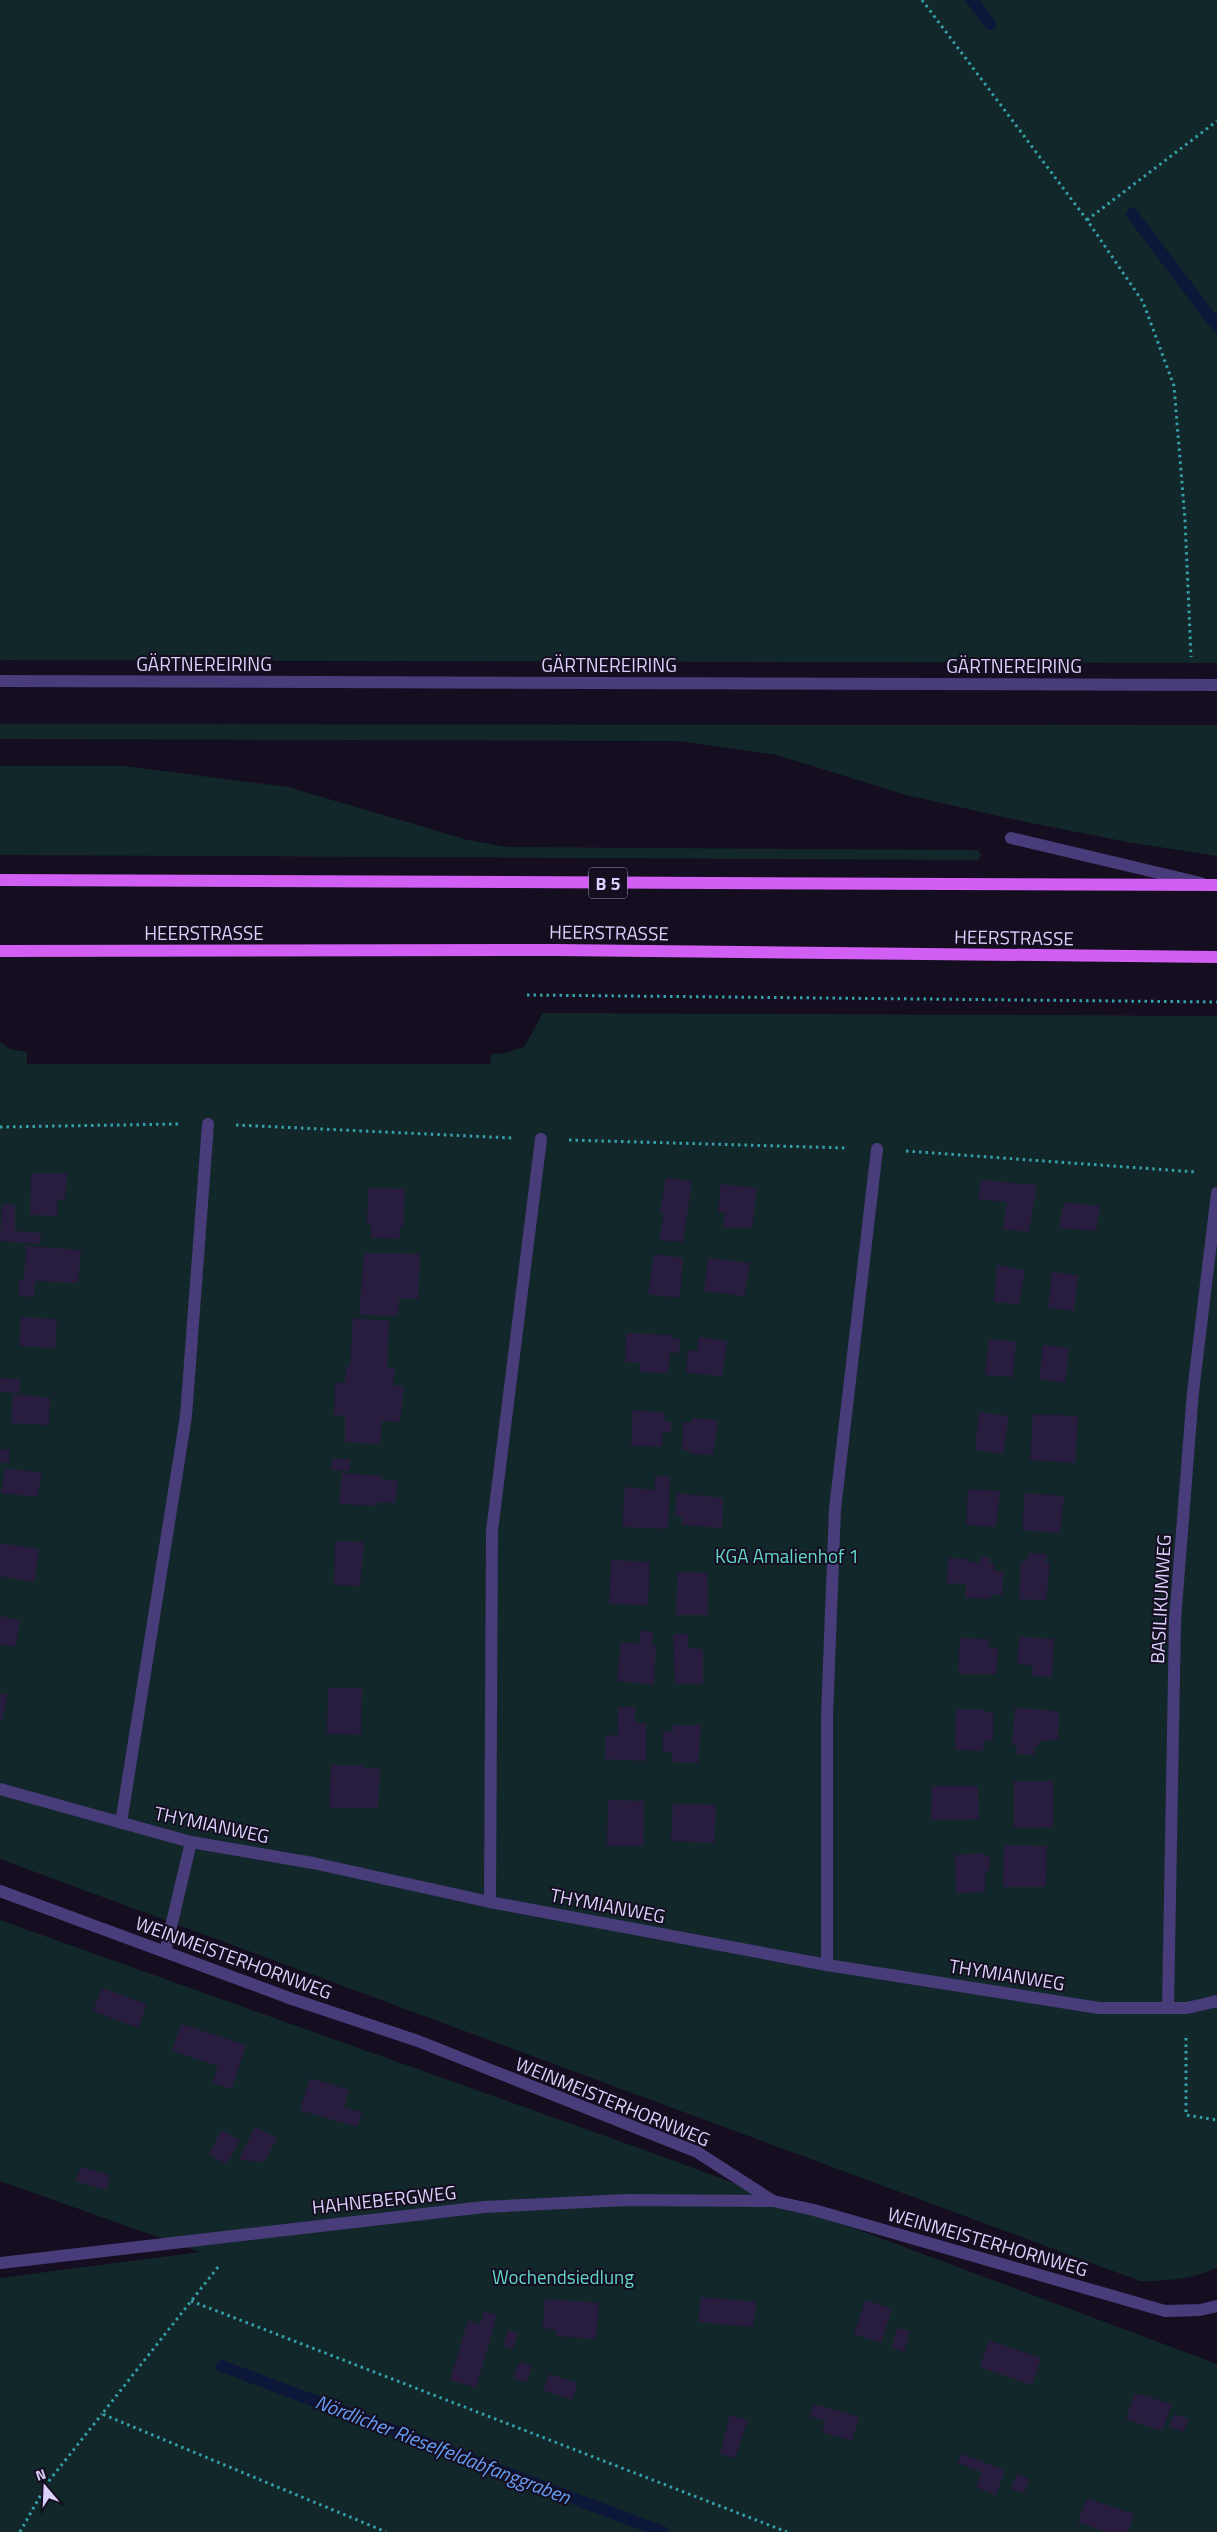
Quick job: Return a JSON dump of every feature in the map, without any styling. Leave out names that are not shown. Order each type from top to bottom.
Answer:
[{"type":"main road","name":"B 5","points":[[0,880],[1214,885]]},
{"type":"main road","name":"HEERSTRASSE","points":[[0,951],[556,950],[1217,957]]},
{"type":"street","name":"GÄRTNEREIRING","points":[[0,681],[1217,685]]},
{"type":"street","points":[[1011,838],[1214,885]]},
{"type":"street","points":[[121,1823],[186,1416],[208,1124]]},
{"type":"street","points":[[490,1902],[492,1531],[541,1139]]},
{"type":"street","points":[[827,1966],[827,1716],[835,1509],[877,1149]]},
{"type":"street","name":"BASILIKUMWEG","points":[[1168,2008],[1175,1620],[1193,1392],[1217,1193]]},
{"type":"street","name":"THYMIANWEG","points":[[0,1789],[191,1842],[313,1863],[490,1902],[827,1966],[1099,2008],[1187,2008],[1217,2001]]},
{"type":"street","points":[[165,1952],[191,1842]]},
{"type":"street","name":"WEINMEISTERHORNWEG","points":[[0,1891],[292,1999],[418,2041],[697,2152],[773,2201],[814,2210],[1165,2311],[1200,2310],[1217,2306]]},
{"type":"street","name":"HAHNEBERGWEG","points":[[0,2263],[244,2233],[484,2207],[627,2200],[773,2201]]},
{"type":"path","points":[[922,0],[1087,220],[1143,302],[1174,386],[1185,520],[1193,685]]},
{"type":"path","points":[[1087,220],[1217,121]]},
{"type":"path","points":[[527,995],[1217,1002]]},
{"type":"path","points":[[0,1127],[208,1124],[541,1139],[877,1149],[1198,1172]]},
{"type":"path","points":[[1187,2008],[1186,2115],[1217,2120]]},
{"type":"path","points":[[20,2532],[48,2482],[244,2233]]},
{"type":"path","points":[[191,2301],[787,2532]]},
{"type":"path","points":[[102,2414],[386,2532]]},
{"type":"green space","points":[[0,0],[1217,0],[1217,663],[0,660]]},
{"type":"green space","points":[[0,724],[1217,725],[1217,856],[1127,842],[906,795],[777,755],[679,741],[0,739]]},
{"type":"green space","points":[[0,766],[124,766],[288,787],[468,840],[506,847],[978,850],[981,855],[978,860],[0,855]]},
{"type":"green space","name":"KGA Amalienhof 1","points":[[543,1013],[1217,1016],[1217,2268],[1179,2279],[1140,2281],[0,1859],[0,1042],[10,1049],[27,1052],[27,1064],[490,1064],[491,1054],[506,1053],[524,1047]]},
{"type":"green space","name":"Wochendsiedlung","points":[[0,1920],[661,2156],[1217,2364],[1217,2532],[0,2532],[0,2278],[200,2252],[0,2181]]},
{"type":"building","points":[[31,1173],[67,1173],[65,1199],[57,1200],[58,1216],[30,1215]]},
{"type":"building","points":[[666,1178],[692,1181],[683,1242],[659,1240],[664,1214],[660,1213]]},
{"type":"building","points":[[981,1180],[1037,1185],[1029,1232],[1003,1229],[1007,1202],[978,1199]]},
{"type":"building","points":[[721,1184],[757,1188],[752,1228],[723,1227],[725,1212],[718,1213]]},
{"type":"building","points":[[368,1188],[405,1189],[403,1226],[400,1227],[400,1239],[371,1238],[371,1224],[367,1224]]},
{"type":"building","points":[[1064,1202],[1100,1206],[1096,1231],[1059,1228]]},
{"type":"building","points":[[2,1204],[15,1205],[15,1231],[41,1233],[40,1244],[0,1241]]},
{"type":"building","points":[[26,1246],[81,1250],[78,1283],[35,1281],[34,1297],[19,1296],[19,1280],[24,1280]]},
{"type":"building","points":[[364,1253],[420,1254],[418,1299],[399,1299],[398,1316],[359,1315]]},
{"type":"building","points":[[654,1254],[683,1258],[680,1298],[648,1294]]},
{"type":"building","points":[[708,1258],[750,1263],[744,1296],[704,1291]]},
{"type":"building","points":[[997,1265],[1025,1270],[1019,1304],[994,1302]]},
{"type":"building","points":[[1052,1272],[1078,1275],[1074,1311],[1048,1308]]},
{"type":"building","points":[[21,1317],[57,1319],[55,1348],[19,1346]]},
{"type":"building","points":[[353,1318],[389,1321],[387,1368],[395,1368],[393,1385],[404,1386],[400,1422],[382,1421],[380,1444],[345,1442],[345,1415],[334,1416],[335,1383],[345,1382],[346,1366],[350,1367]]},
{"type":"building","points":[[626,1333],[672,1335],[672,1338],[680,1339],[679,1353],[670,1352],[668,1373],[640,1372],[640,1363],[625,1362]]},
{"type":"building","points":[[699,1337],[727,1341],[722,1376],[686,1373],[688,1350],[697,1351]]},
{"type":"building","points":[[989,1339],[1016,1342],[1013,1377],[985,1375]]},
{"type":"building","points":[[1043,1345],[1069,1348],[1065,1383],[1039,1379]]},
{"type":"building","points":[[0,1378],[20,1379],[20,1393],[0,1392]]},
{"type":"building","points":[[13,1394],[50,1398],[49,1425],[11,1423]]},
{"type":"building","points":[[633,1410],[665,1413],[664,1421],[671,1422],[671,1432],[663,1432],[662,1447],[631,1446]]},
{"type":"building","points":[[979,1412],[1009,1416],[1003,1454],[975,1450]]},
{"type":"building","points":[[1033,1414],[1078,1416],[1075,1463],[1030,1460]]},
{"type":"building","points":[[692,1418],[718,1420],[713,1455],[690,1454],[690,1451],[682,1450],[683,1422],[692,1423]]},
{"type":"building","points":[[0,1449],[10,1450],[9,1464],[0,1462]]},
{"type":"building","points":[[332,1459],[350,1459],[350,1471],[331,1470]]},
{"type":"building","points":[[5,1468],[42,1473],[37,1497],[1,1493]]},
{"type":"building","points":[[342,1473],[382,1476],[381,1479],[398,1481],[395,1503],[378,1502],[378,1506],[339,1504]]},
{"type":"building","points":[[655,1476],[670,1477],[668,1529],[622,1527],[625,1487],[655,1490]]},
{"type":"building","points":[[968,1489],[1000,1491],[996,1527],[966,1525]]},
{"type":"building","points":[[677,1493],[723,1498],[722,1528],[682,1525],[682,1517],[675,1516]]},
{"type":"building","points":[[1025,1493],[1064,1496],[1060,1533],[1022,1530]]},
{"type":"building","points":[[335,1541],[364,1542],[360,1586],[334,1585]]},
{"type":"building","points":[[0,1543],[39,1549],[34,1582],[0,1576]]},
{"type":"building","points":[[1028,1553],[1047,1554],[1046,1563],[1050,1563],[1046,1600],[1019,1599],[1021,1562],[1027,1561]]},
{"type":"building","points":[[980,1557],[990,1557],[990,1563],[994,1564],[994,1571],[1003,1571],[1002,1595],[991,1595],[990,1599],[965,1598],[966,1584],[947,1583],[948,1558],[969,1559],[969,1562],[980,1563]]},
{"type":"building","points":[[611,1560],[650,1562],[648,1605],[609,1604]]},
{"type":"building","points":[[678,1572],[707,1573],[708,1615],[676,1615]]},
{"type":"building","points":[[0,1616],[20,1620],[16,1647],[0,1644]]},
{"type":"building","points":[[640,1631],[653,1632],[652,1645],[656,1645],[654,1685],[617,1681],[621,1642],[639,1644]]},
{"type":"building","points":[[673,1634],[688,1634],[688,1648],[703,1649],[703,1684],[675,1684]]},
{"type":"building","points":[[1019,1637],[1054,1639],[1052,1677],[1032,1676],[1033,1665],[1017,1664]]},
{"type":"building","points":[[960,1638],[988,1639],[988,1647],[998,1648],[996,1674],[958,1674]]},
{"type":"building","points":[[328,1688],[362,1688],[361,1735],[327,1734]]},
{"type":"building","points":[[0,1693],[8,1695],[2,1720],[0,1720]]},
{"type":"building","points":[[618,1707],[635,1707],[635,1722],[646,1723],[646,1761],[605,1759],[605,1736],[618,1735]]},
{"type":"building","points":[[1015,1708],[1059,1711],[1058,1740],[1039,1741],[1039,1747],[1034,1746],[1034,1755],[1016,1754],[1017,1745],[1012,1745]]},
{"type":"building","points":[[956,1709],[985,1709],[985,1712],[993,1713],[993,1740],[984,1741],[983,1751],[955,1750]]},
{"type":"building","points":[[673,1725],[701,1725],[698,1763],[672,1762],[672,1752],[663,1752],[663,1731],[673,1732]]},
{"type":"building","points":[[331,1765],[364,1765],[364,1768],[380,1769],[378,1808],[329,1808]]},
{"type":"building","points":[[1014,1781],[1053,1781],[1053,1827],[1014,1828]]},
{"type":"building","points":[[932,1786],[978,1786],[979,1819],[931,1820]]},
{"type":"building","points":[[608,1800],[644,1801],[643,1846],[607,1846]]},
{"type":"building","points":[[673,1804],[716,1805],[714,1843],[671,1841]]},
{"type":"building","points":[[1004,1845],[1047,1846],[1046,1887],[1003,1887]]},
{"type":"building","points":[[984,1853],[984,1856],[990,1856],[989,1871],[985,1871],[985,1892],[956,1893],[955,1855]]},
{"type":"building","points":[[102,1988],[147,2004],[138,2028],[93,2011]]},
{"type":"building","points":[[181,2024],[246,2045],[232,2089],[212,2083],[218,2066],[172,2051]]},
{"type":"building","points":[[310,2078],[349,2090],[344,2107],[362,2112],[357,2127],[300,2110]]},
{"type":"building","points":[[255,2127],[277,2138],[264,2162],[239,2160]]},
{"type":"building","points":[[221,2130],[240,2140],[227,2164],[209,2155]]},
{"type":"building","points":[[81,2167],[110,2175],[106,2190],[76,2181]]},
{"type":"building","points":[[701,2297],[756,2302],[753,2327],[698,2322]]},
{"type":"building","points":[[545,2299],[599,2303],[596,2339],[556,2336],[557,2330],[543,2328]]},
{"type":"building","points":[[865,2300],[892,2309],[881,2343],[854,2334]]},
{"type":"building","points":[[484,2311],[497,2315],[476,2388],[450,2380],[468,2321],[480,2325]]},
{"type":"building","points":[[897,2328],[910,2331],[904,2352],[892,2348]]},
{"type":"building","points":[[508,2330],[518,2333],[513,2349],[503,2346]]},
{"type":"building","points":[[989,2340],[1041,2358],[1032,2385],[980,2367]]},
{"type":"building","points":[[519,2362],[532,2366],[526,2383],[513,2378]]},
{"type":"building","points":[[549,2374],[578,2383],[572,2400],[543,2390]]},
{"type":"building","points":[[1135,2393],[1172,2404],[1162,2431],[1126,2419]]},
{"type":"building","points":[[814,2404],[859,2417],[852,2441],[822,2432],[826,2421],[810,2416]]},
{"type":"building","points":[[1174,2414],[1188,2419],[1184,2432],[1169,2427]]},
{"type":"building","points":[[730,2415],[748,2420],[735,2458],[720,2454]]},
{"type":"building","points":[[961,2454],[1005,2470],[996,2495],[976,2487],[982,2472],[957,2463]]},
{"type":"building","points":[[1017,2474],[1029,2479],[1024,2493],[1011,2489]]},
{"type":"building","points":[[1087,2498],[1134,2514],[1128,2532],[1106,2532],[1078,2522]]},
{"type":"waterway","points":[[972,0],[990,24]]},
{"type":"waterway","points":[[1132,214],[1217,326]]},
{"type":"waterway","name":"Nördlicher Rieselfeldabfanggraben","points":[[222,2366],[663,2532]]}]
